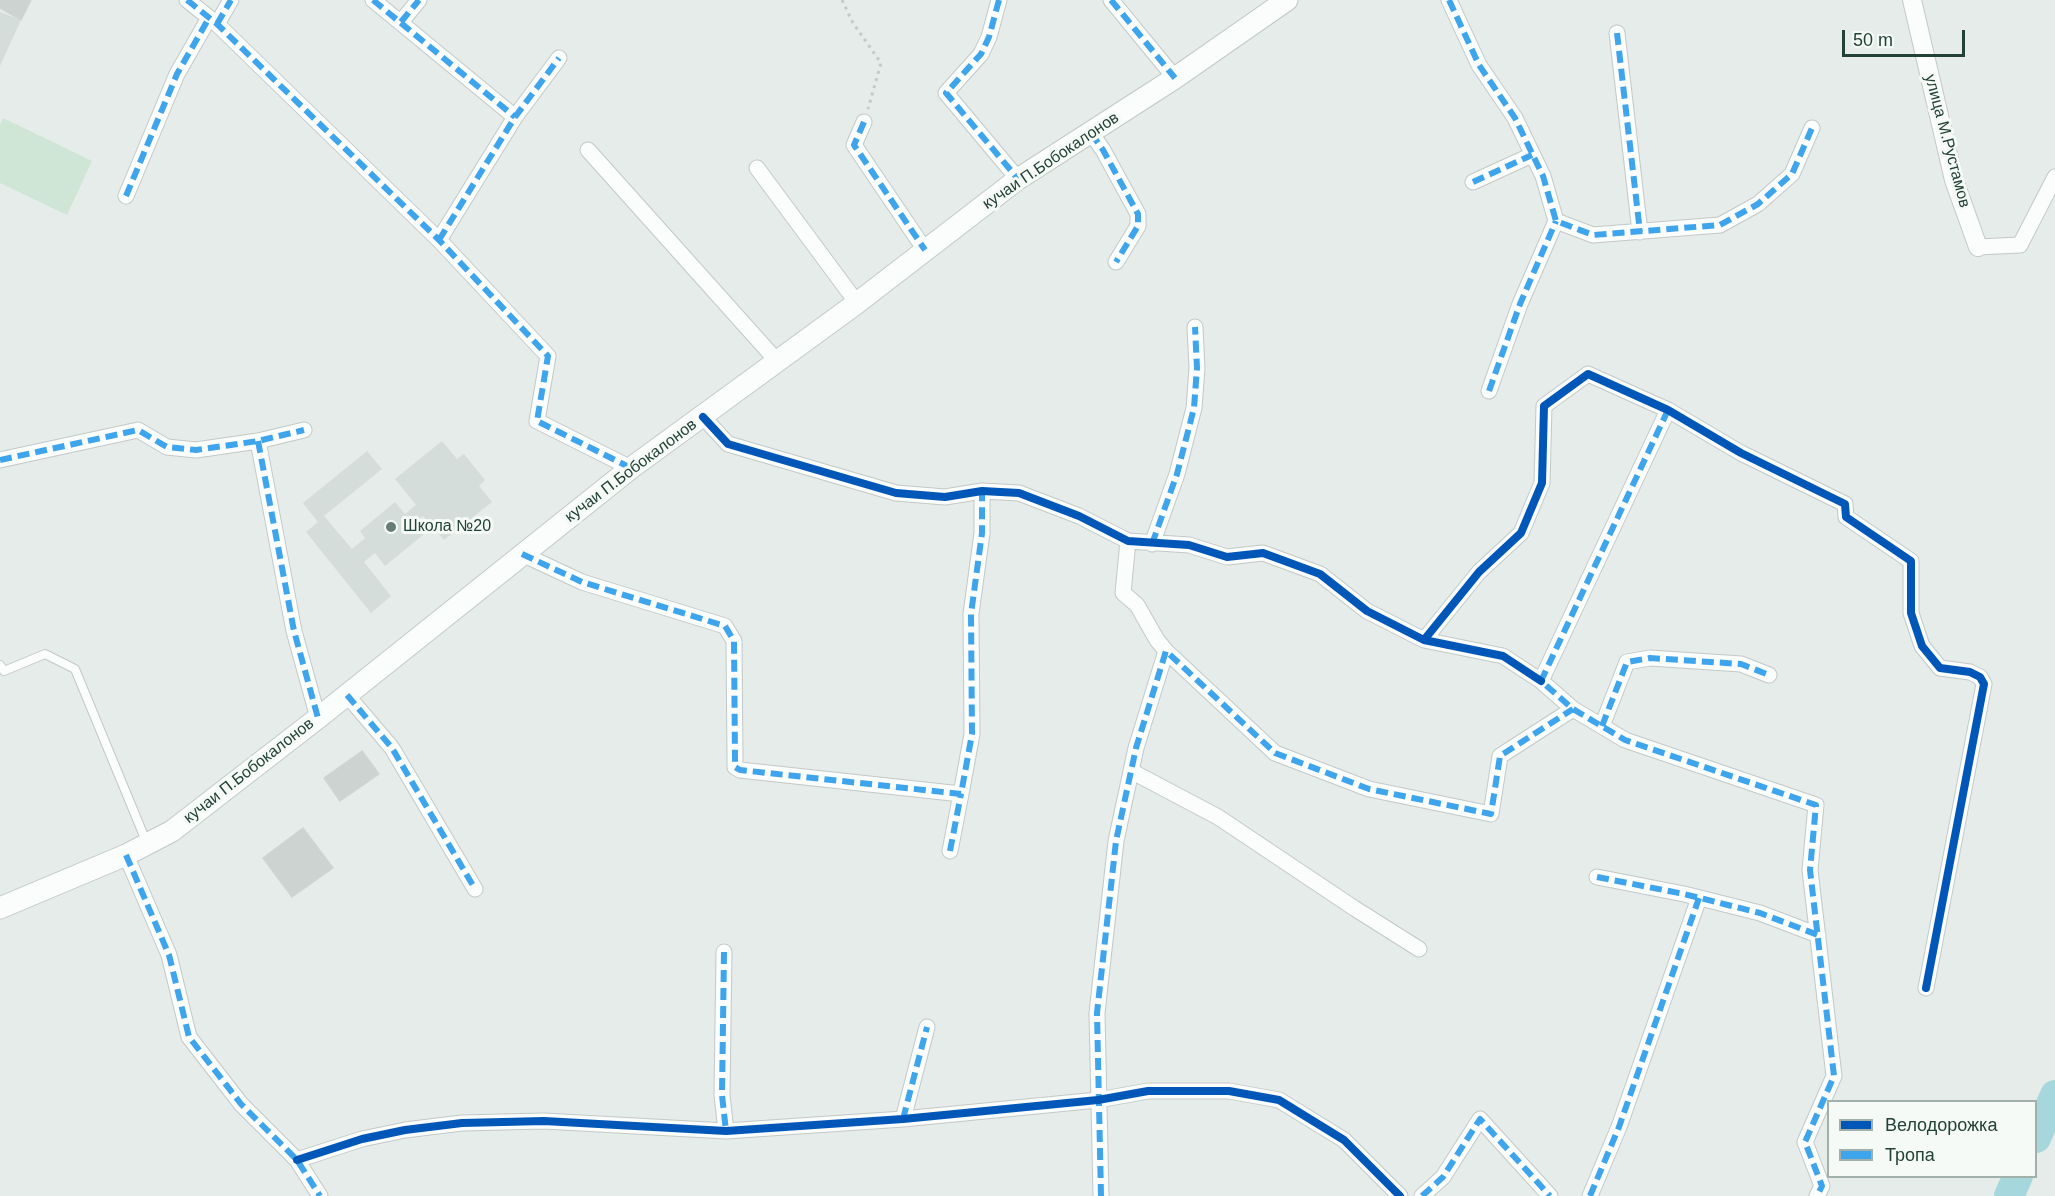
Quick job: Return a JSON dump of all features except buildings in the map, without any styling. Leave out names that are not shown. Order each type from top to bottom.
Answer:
[{"type":"main road","name":"кучаи П.Бобокалонов","points":[[0,908],[126,855],[172,831],[318,718],[631,468],[857,303],[1018,179],[1176,78],[1287,0]]},
{"type":"street","points":[[187,0],[213,21],[439,240],[548,356],[537,421],[631,468]]},
{"type":"street","points":[[126,196],[177,74],[213,21],[231,0]]},
{"type":"street","points":[[373,0],[515,117]]},
{"type":"street","points":[[401,22],[420,0]]},
{"type":"street","points":[[999,0],[981,54],[946,93],[1018,179]]},
{"type":"street","points":[[1449,0],[1479,65],[1515,118],[1543,176],[1556,221],[1520,304],[1489,391]]},
{"type":"street","name":"улица М.Рустамов","points":[[1912,0],[1954,180],[1978,246]]},
{"type":"street","points":[[1116,1],[1176,78]]},
{"type":"street","points":[[1617,33],[1640,232]]},
{"type":"street","points":[[439,240],[515,117],[559,58]]},
{"type":"street","points":[[864,122],[854,145],[925,250]]},
{"type":"street","points":[[1556,221],[1593,235],[1720,225],[1758,204],[1792,174],[1812,128]]},
{"type":"street","points":[[1091,133],[1103,150],[1138,214],[1138,226],[1116,262]]},
{"type":"street","points":[[588,150],[777,361]]},
{"type":"street","points":[[1473,182],[1532,155]]},
{"type":"street","points":[[757,168],[857,303]]},
{"type":"street","points":[[1978,246],[2020,245],[2055,177]]},
{"type":"street","points":[[1152,544],[1178,474],[1194,408],[1197,368],[1195,327]]},
{"type":"street","points":[[1424,640],[1479,572],[1521,533],[1542,483],[1544,406],[1588,374],[1668,410],[1741,453],[1845,504],[1846,517],[1911,561],[1911,613],[1922,646],[1940,668],[1970,672],[1980,677],[1984,684],[1926,988]]},
{"type":"street","points":[[1541,681],[1668,410]]},
{"type":"street","points":[[703,417],[728,444],[896,493],[945,497],[982,491],[1019,493],[1079,516],[1128,541],[1189,545],[1227,557],[1263,553],[1320,574],[1367,612],[1424,640],[1503,656],[1541,681],[1573,709],[1625,740],[1816,805],[1810,870],[1834,1076],[1805,1142],[1822,1186],[1817,1196]]},
{"type":"street","points":[[0,460],[138,430],[167,447],[196,450],[258,441],[304,430]]},
{"type":"street","points":[[258,441],[294,631],[318,718]]},
{"type":"street","points":[[950,851],[972,734],[972,614],[982,533],[982,491]]},
{"type":"street","points":[[1128,541],[1123,593],[1137,605],[1166,651],[1275,753],[1369,789],[1491,813],[1500,756],[1573,709]]},
{"type":"street","points":[[522,554],[582,582],[725,626],[734,641],[735,766],[740,770],[961,794]]},
{"type":"street","points":[[1101,1196],[1097,1013],[1116,841],[1136,748],[1166,651]]},
{"type":"street","points":[[1602,726],[1627,662],[1650,658],[1742,664],[1769,675]]},
{"type":"street","points":[[347,695],[392,748],[475,890]]},
{"type":"street","points":[[1131,771],[1218,817],[1419,949]]},
{"type":"street","points":[[126,855],[169,956],[189,1037],[241,1104],[297,1160],[320,1196]]},
{"type":"street","points":[[1597,877],[1760,913],[1818,935]]},
{"type":"street","points":[[1590,1196],[1618,1127],[1699,898]]},
{"type":"street","points":[[724,952],[722,1095],[726,1131]]},
{"type":"street","points":[[903,1119],[927,1027]]},
{"type":"street","points":[[297,1160],[362,1139],[405,1130],[462,1123],[544,1121],[726,1131],[903,1119],[1098,1100],[1160,1091],[1229,1091],[1279,1100],[1344,1140],[1400,1196]]},
{"type":"street","points":[[1422,1196],[1443,1177],[1480,1119],[1551,1196]]},
{"type":"lane","points":[[0,665],[4,671],[45,654],[75,669],[147,845]]},
{"type":"path","points":[[842,0],[853,23],[881,63],[864,122]]},
{"type":"shaded area","points":[[0,12],[21,20],[0,66]]},
{"type":"shaded area","name":"Школа №20","points":[[442,441],[457,459],[464,454],[485,480],[479,486],[492,502],[444,540],[423,516],[414,523],[423,535],[385,566],[375,553],[364,562],[391,596],[371,613],[306,532],[318,522],[303,503],[367,451],[382,469],[324,516],[352,549],[365,538],[360,531],[395,502],[405,514],[416,505],[395,479]]},
{"type":"green space","points":[[3,118],[92,161],[67,215],[0,183],[0,125]]},
{"type":"waterway","points":[[2037,1136],[2055,1095]]},
{"type":"waterway","points":[[2009,1196],[2017,1178]]},
{"type":"marked path","points":[[187,0],[217,24],[439,240],[548,356],[537,421],[631,468]]},
{"type":"marked path","points":[[217,24],[231,0]]},
{"type":"marked path","points":[[373,0],[515,117]]},
{"type":"marked path","points":[[401,22],[419,0]]},
{"type":"marked path","points":[[999,0],[989,37],[981,54],[946,93],[1018,179]]},
{"type":"marked path","points":[[1111,0],[1175,78]]},
{"type":"marked path","points":[[1449,0],[1479,65],[1515,118],[1543,176],[1556,221],[1593,235],[1720,225],[1758,204],[1792,174],[1812,128]]},
{"type":"marked path","points":[[126,196],[177,74],[209,18]]},
{"type":"marked path","points":[[1617,33],[1640,232]]},
{"type":"marked path","points":[[439,240],[515,117],[559,58]]},
{"type":"marked path","points":[[864,122],[854,145],[925,250]]},
{"type":"marked path","points":[[1091,133],[1103,150],[1138,214],[1138,226],[1116,262]]},
{"type":"marked path","points":[[1473,182],[1532,155]]},
{"type":"marked path","points":[[1489,391],[1520,304],[1556,221]]},
{"type":"marked path","points":[[1152,544],[1177,474],[1194,408],[1197,368],[1195,327]]},
{"type":"marked path","points":[[1668,410],[1541,681],[1573,709],[1625,740],[1816,805],[1810,870],[1834,1076],[1805,1142],[1822,1186],[1817,1196]]},
{"type":"marked path","points":[[0,460],[138,430],[167,447],[196,450],[258,441],[304,430]]},
{"type":"marked path","points":[[258,441],[294,631],[318,718]]},
{"type":"marked path","points":[[522,554],[582,582],[725,626],[734,641],[735,767],[740,770],[961,794],[972,734],[971,614],[982,533],[982,491]]},
{"type":"marked path","points":[[1101,1196],[1097,1013],[1116,841],[1136,748],[1166,651],[1275,753],[1369,789],[1491,814],[1500,756],[1573,709]]},
{"type":"marked path","points":[[1602,726],[1627,662],[1650,658],[1741,664],[1769,675]]},
{"type":"marked path","points":[[347,695],[392,748],[475,889]]},
{"type":"marked path","points":[[950,851],[961,794]]},
{"type":"marked path","points":[[126,855],[169,955],[189,1037],[241,1104],[297,1160],[320,1196]]},
{"type":"marked path","points":[[1597,877],[1684,894],[1760,913],[1818,935]]},
{"type":"marked path","points":[[1590,1196],[1619,1127],[1699,898]]},
{"type":"marked path","points":[[724,952],[722,1095],[726,1131]]},
{"type":"marked path","points":[[903,1119],[927,1027]]},
{"type":"marked path","points":[[1422,1196],[1443,1177],[1480,1119],[1550,1196]]},
{"type":"cycle path","points":[[1424,640],[1479,572],[1521,533],[1542,483],[1544,406],[1588,374],[1668,410],[1741,453],[1845,504],[1846,517],[1911,561],[1911,613],[1922,646],[1940,668],[1970,672],[1980,677],[1984,684],[1926,988]]},
{"type":"cycle path","points":[[703,417],[728,444],[896,493],[945,497],[982,491],[1019,493],[1079,516],[1128,541],[1189,545],[1227,557],[1263,553],[1320,574],[1367,611],[1424,640],[1503,656],[1541,681]]},
{"type":"cycle path","points":[[297,1160],[362,1139],[405,1130],[462,1123],[544,1121],[726,1131],[903,1119],[1098,1100],[1148,1091],[1229,1091],[1279,1100],[1344,1140],[1400,1196]]},
{"type":"place","name":"Школа №20","points":[[391,527]]}]
